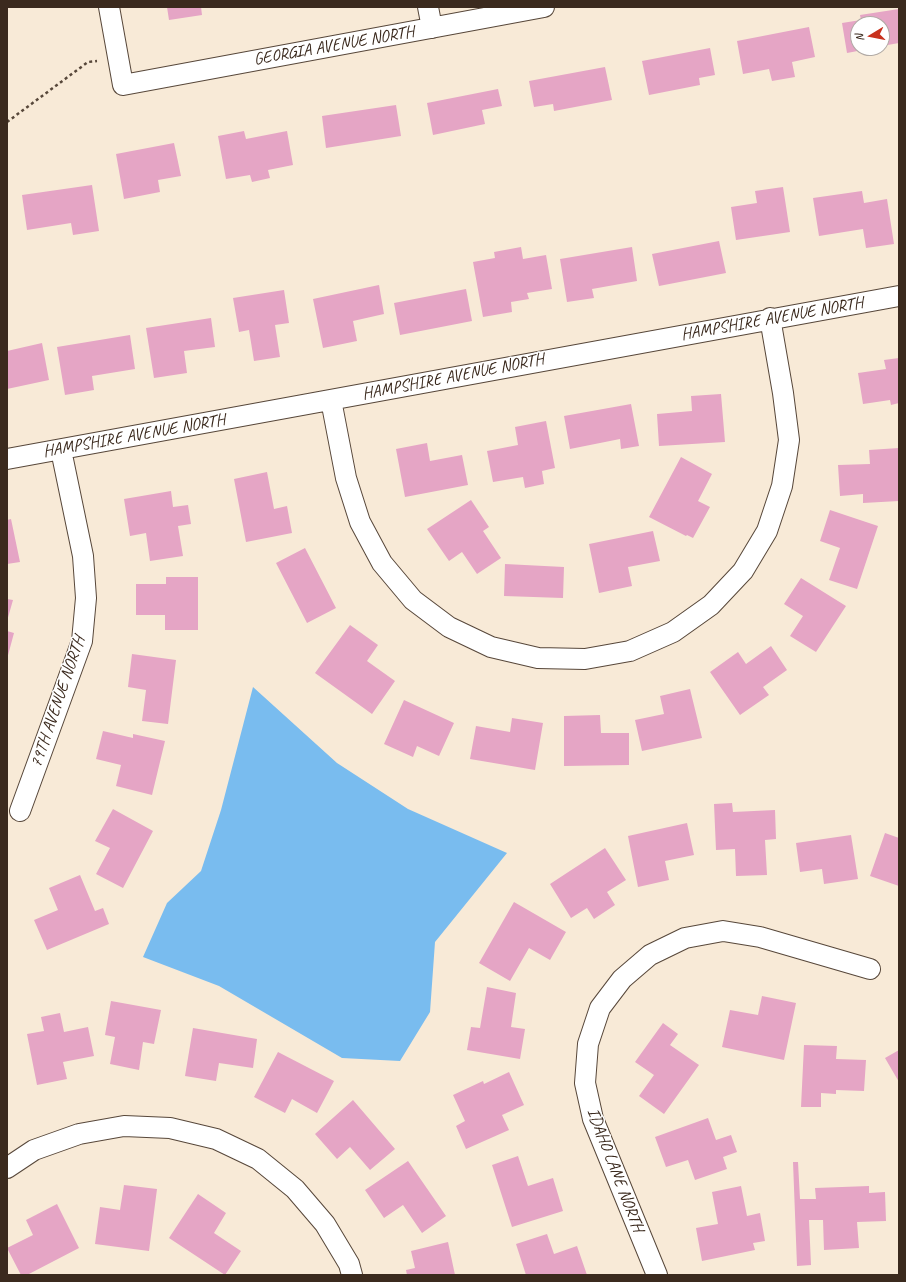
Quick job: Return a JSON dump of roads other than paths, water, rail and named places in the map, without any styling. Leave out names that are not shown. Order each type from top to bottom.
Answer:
[{"type":"street","name":"GEORGIA AVENUE NORTH","points":[[109,7],[123,85],[544,7]]},
{"type":"street","points":[[428,7],[432,28]]},
{"type":"street","name":"HAMPSHIRE AVENUE NORTH","points":[[7,459],[770,318],[899,296]]},
{"type":"street","points":[[331,400],[346,478],[360,522],[382,563],[413,600],[449,627],[491,648],[538,658],[585,658],[630,651],[673,632],[712,604],[743,571],[767,531],[782,486],[789,440],[783,392],[770,318]]},
{"type":"street","name":"79TH AVENUE NORTH","points":[[20,811],[82,641],[86,598],[83,556],[61,450]]},
{"type":"street","name":"IDAHO LANE NORTH","points":[[657,1275],[593,1119],[585,1083],[588,1044],[600,1008],[622,979],[650,955],[685,938],[723,931],[760,937],[870,969]]},
{"type":"street","points":[[7,1168],[34,1150],[79,1134],[124,1126],[170,1128],[216,1139],[258,1160],[295,1189],[325,1224],[349,1264],[352,1275]]},
{"type":"water","points":[[253,687],[337,763],[408,809],[507,853],[435,942],[430,1012],[400,1061],[342,1058],[219,986],[143,957],[167,903],[201,871],[221,810]]}]
